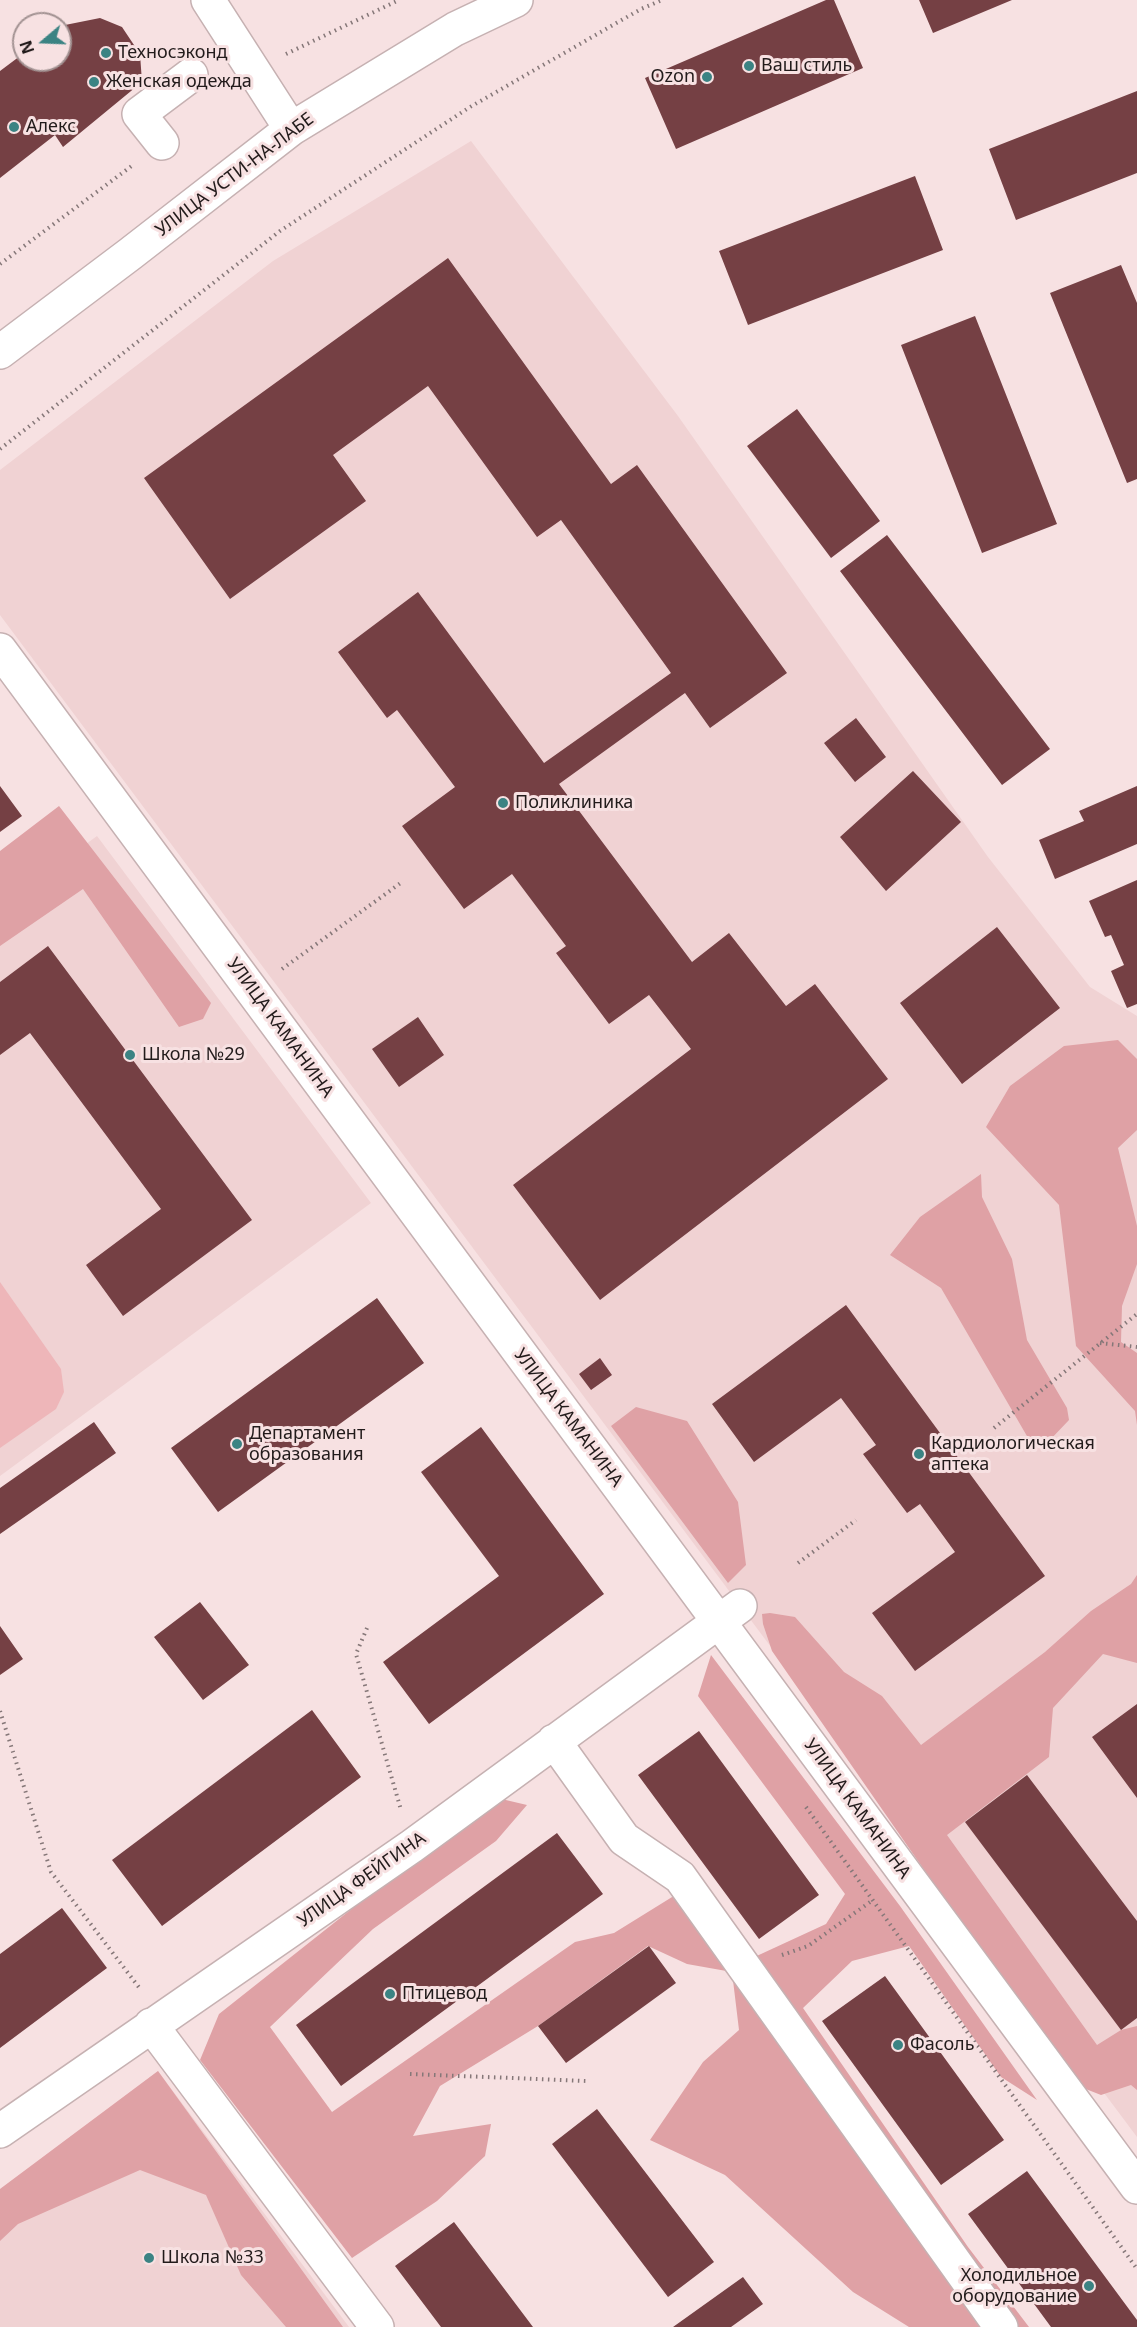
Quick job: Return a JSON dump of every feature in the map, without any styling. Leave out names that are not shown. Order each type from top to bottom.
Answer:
[{"type":"street","points":[[208,0],[291,129]]},
{"type":"street","name":"УЛИЦА УСТИ-НА-ЛАБЕ","points":[[0,352],[139,248],[291,129],[455,29],[516,0]]},
{"type":"street","points":[[162,143],[139,114],[191,75]]},
{"type":"street","name":"УЛИЦА КАМАНИНА","points":[[0,650],[253,991],[729,1613],[1137,2187]]},
{"type":"street","name":"УЛИЦА ФЕЙГИНА","points":[[0,2131],[412,1846],[729,1613]]},
{"type":"street","points":[[554,1741],[624,1839],[680,1877],[1001,2327]]},
{"type":"street","points":[[157,2022],[377,2327]]},
{"type":"path","points":[[0,449],[280,231],[470,107],[641,9],[662,0]]},
{"type":"path","points":[[253,991],[402,882]]},
{"type":"path","points":[[994,1428],[1137,1314]]},
{"type":"path","points":[[1100,1343],[1137,1347]]},
{"type":"path","points":[[798,1563],[856,1520]]},
{"type":"path","points":[[367,1628],[356,1654],[412,1846]]},
{"type":"path","points":[[0,1711],[51,1872],[157,2022]]},
{"type":"path","points":[[808,1946],[873,1900]]},
{"type":"path","points":[[410,2074],[587,2081]]},
{"type":"shaded area","points":[[471,141],[678,416],[988,857],[1090,987],[1137,1016],[1137,2137],[0,615],[0,470],[273,261]]},
{"type":"shaded area","points":[[59,806],[211,1003],[203,1019],[179,1027],[83,889],[0,946],[0,851]]},
{"type":"shaded area","name":"Школа №29","points":[[97,836],[371,1203],[0,1476],[0,907]]},
{"type":"shaded area","points":[[1118,1040],[1137,1059],[1137,1130],[1118,1148],[1137,1226],[1137,1264],[1122,1306],[1121,1342],[1137,1353],[1137,1425],[1135,1411],[1076,1346],[1059,1205],[986,1127],[1010,1086],[1064,1046]]},
{"type":"shaded area","points":[[981,1174],[982,1197],[1012,1259],[1027,1340],[1067,1408],[1069,1420],[1049,1441],[1031,1443],[941,1288],[890,1255],[920,1217]]},
{"type":"shaded area","points":[[0,1282],[61,1369],[64,1392],[56,1409],[0,1448]]},
{"type":"shaded area","points":[[636,1407],[687,1421],[738,1502],[746,1565],[728,1583],[611,1426]]},
{"type":"shaded area","points":[[1137,1575],[1137,1663],[1103,1654],[1053,1708],[1049,1757],[947,1835],[1097,2045],[1121,2030],[1137,2026],[1137,2090],[1131,2085],[1101,2095],[1073,2084],[772,1651],[762,1614],[795,1617],[844,1672],[882,1696],[921,1745],[1045,1652],[1091,1611],[1131,1584]]},
{"type":"shaded area","points":[[711,1655],[900,1906],[1037,2100],[1001,2077],[909,1946],[852,1961],[803,2008],[968,2247],[1029,2327],[909,2327],[853,2292],[725,2175],[650,2140],[703,2062],[739,2030],[732,1972],[687,1964],[648,1946],[538,2026],[440,2086],[413,2136],[491,2124],[485,2156],[437,2201],[352,2258],[200,2060],[219,2014],[493,1797],[527,1805],[496,1841],[373,1929],[270,2027],[332,2112],[575,1942],[614,1933],[685,1889],[748,1960],[826,1924],[845,1894],[698,1696]]},
{"type":"shaded area","name":"Школа №33","points":[[158,2071],[349,2327],[0,2327],[0,2189]]},
{"type":"shaded area","points":[[158,2071],[343,2327],[286,2327],[241,2275],[206,2195],[140,2170],[18,2224],[0,2241],[0,2189]]},
{"type":"building","points":[[826,0],[834,0],[863,68],[676,149],[645,78]]},
{"type":"building","points":[[919,0],[1012,0],[933,33]]},
{"type":"building","points":[[100,18],[122,27],[140,54],[142,82],[63,147],[55,135],[0,178],[0,71],[12,62],[12,72],[72,72],[72,24]]},
{"type":"building","points":[[1137,91],[1137,173],[1016,220],[989,149]]},
{"type":"building","points":[[915,176],[943,250],[748,325],[719,251]]},
{"type":"building","points":[[448,258],[611,484],[637,465],[787,673],[710,728],[685,693],[559,784],[692,962],[729,933],[786,1006],[815,984],[888,1079],[600,1300],[513,1185],[691,1049],[649,995],[609,1024],[556,953],[566,946],[512,874],[464,909],[402,826],[455,787],[397,710],[387,718],[338,652],[418,592],[544,763],[671,673],[561,520],[537,537],[428,386],[333,455],[366,501],[230,599],[144,478]]},
{"type":"building","points":[[1121,265],[1137,303],[1137,479],[1127,483],[1050,293]]},
{"type":"building","points":[[975,316],[1057,524],[982,553],[901,345]]},
{"type":"building","points":[[797,409],[880,521],[831,558],[747,446]]},
{"type":"building","points":[[887,535],[1050,749],[1002,785],[840,571]]},
{"type":"building","points":[[856,718],[886,757],[855,782],[824,743]]},
{"type":"building","points":[[913,771],[961,822],[886,891],[840,837]]},
{"type":"building","points":[[0,786],[22,816],[0,832]]},
{"type":"building","points":[[1137,786],[1137,844],[1055,879],[1039,840],[1084,821],[1079,811]]},
{"type":"building","points":[[1137,880],[1137,1004],[1127,1008],[1111,971],[1124,965],[1111,935],[1105,937],[1089,901]]},
{"type":"building","points":[[997,927],[1060,1008],[962,1084],[900,1003]]},
{"type":"building","points":[[48,946],[252,1220],[123,1316],[86,1265],[161,1209],[30,1033],[0,1055],[0,982]]},
{"type":"building","points":[[418,1017],[444,1055],[399,1087],[372,1049]]},
{"type":"building","points":[[377,1298],[424,1363],[218,1512],[171,1448]]},
{"type":"building","points":[[846,1305],[1045,1576],[915,1671],[872,1613],[955,1552],[920,1504],[907,1513],[863,1454],[876,1445],[841,1398],[754,1462],[712,1404]]},
{"type":"building","points":[[600,1358],[612,1375],[591,1390],[579,1374]]},
{"type":"building","points":[[94,1422],[116,1453],[0,1534],[0,1488]]},
{"type":"building","points":[[481,1427],[604,1594],[429,1724],[383,1662],[499,1576],[421,1472]]},
{"type":"building","points":[[200,1602],[249,1665],[203,1700],[154,1637]]},
{"type":"building","points":[[0,1626],[23,1659],[0,1675]]},
{"type":"building","points":[[1137,1704],[1137,1798],[1092,1737]]},
{"type":"building","points":[[312,1710],[361,1777],[162,1926],[112,1860]]},
{"type":"building","points":[[699,1731],[819,1895],[759,1939],[638,1775]]},
{"type":"building","points":[[1027,1775],[1137,1921],[1137,2018],[1121,2030],[965,1822]]},
{"type":"building","points":[[557,1833],[603,1894],[341,2086],[296,2025]]},
{"type":"building","points":[[62,1908],[107,1968],[0,2048],[0,1954]]},
{"type":"building","points":[[649,1946],[676,1983],[566,2063],[538,2026]]},
{"type":"building","points":[[885,1976],[1004,2140],[941,2185],[822,2021]]},
{"type":"building","points":[[597,2109],[714,2262],[668,2297],[552,2144]]},
{"type":"building","points":[[1027,2171],[1137,2320],[1137,2327],[1051,2327],[968,2214]]},
{"type":"building","points":[[454,2222],[533,2327],[441,2327],[395,2266]]},
{"type":"building","points":[[743,2277],[763,2304],[731,2327],[673,2327]]},
{"type":"place","name":"Техносэконд","points":[[106,53]]},
{"type":"place","name":"Ваш стиль","points":[[749,66]]},
{"type":"place","name":"Ozon","points":[[707,77]]},
{"type":"place","name":"Женская одежда","points":[[94,82]]},
{"type":"place","name":"Алекс","points":[[14,127]]},
{"type":"place","name":"Поликлиника","points":[[503,803]]},
{"type":"place","name":"Школа №29","points":[[130,1055]]},
{"type":"place","name":"Департамент образования","points":[[237,1444]]},
{"type":"place","name":"Кардиологическая аптека","points":[[919,1454]]},
{"type":"place","name":"Птицевод","points":[[390,1994]]},
{"type":"place","name":"Фасоль","points":[[898,2045]]},
{"type":"place","name":"Школа №33","points":[[149,2258]]},
{"type":"place","name":"Холодильное оборудование","points":[[1089,2286]]}]
